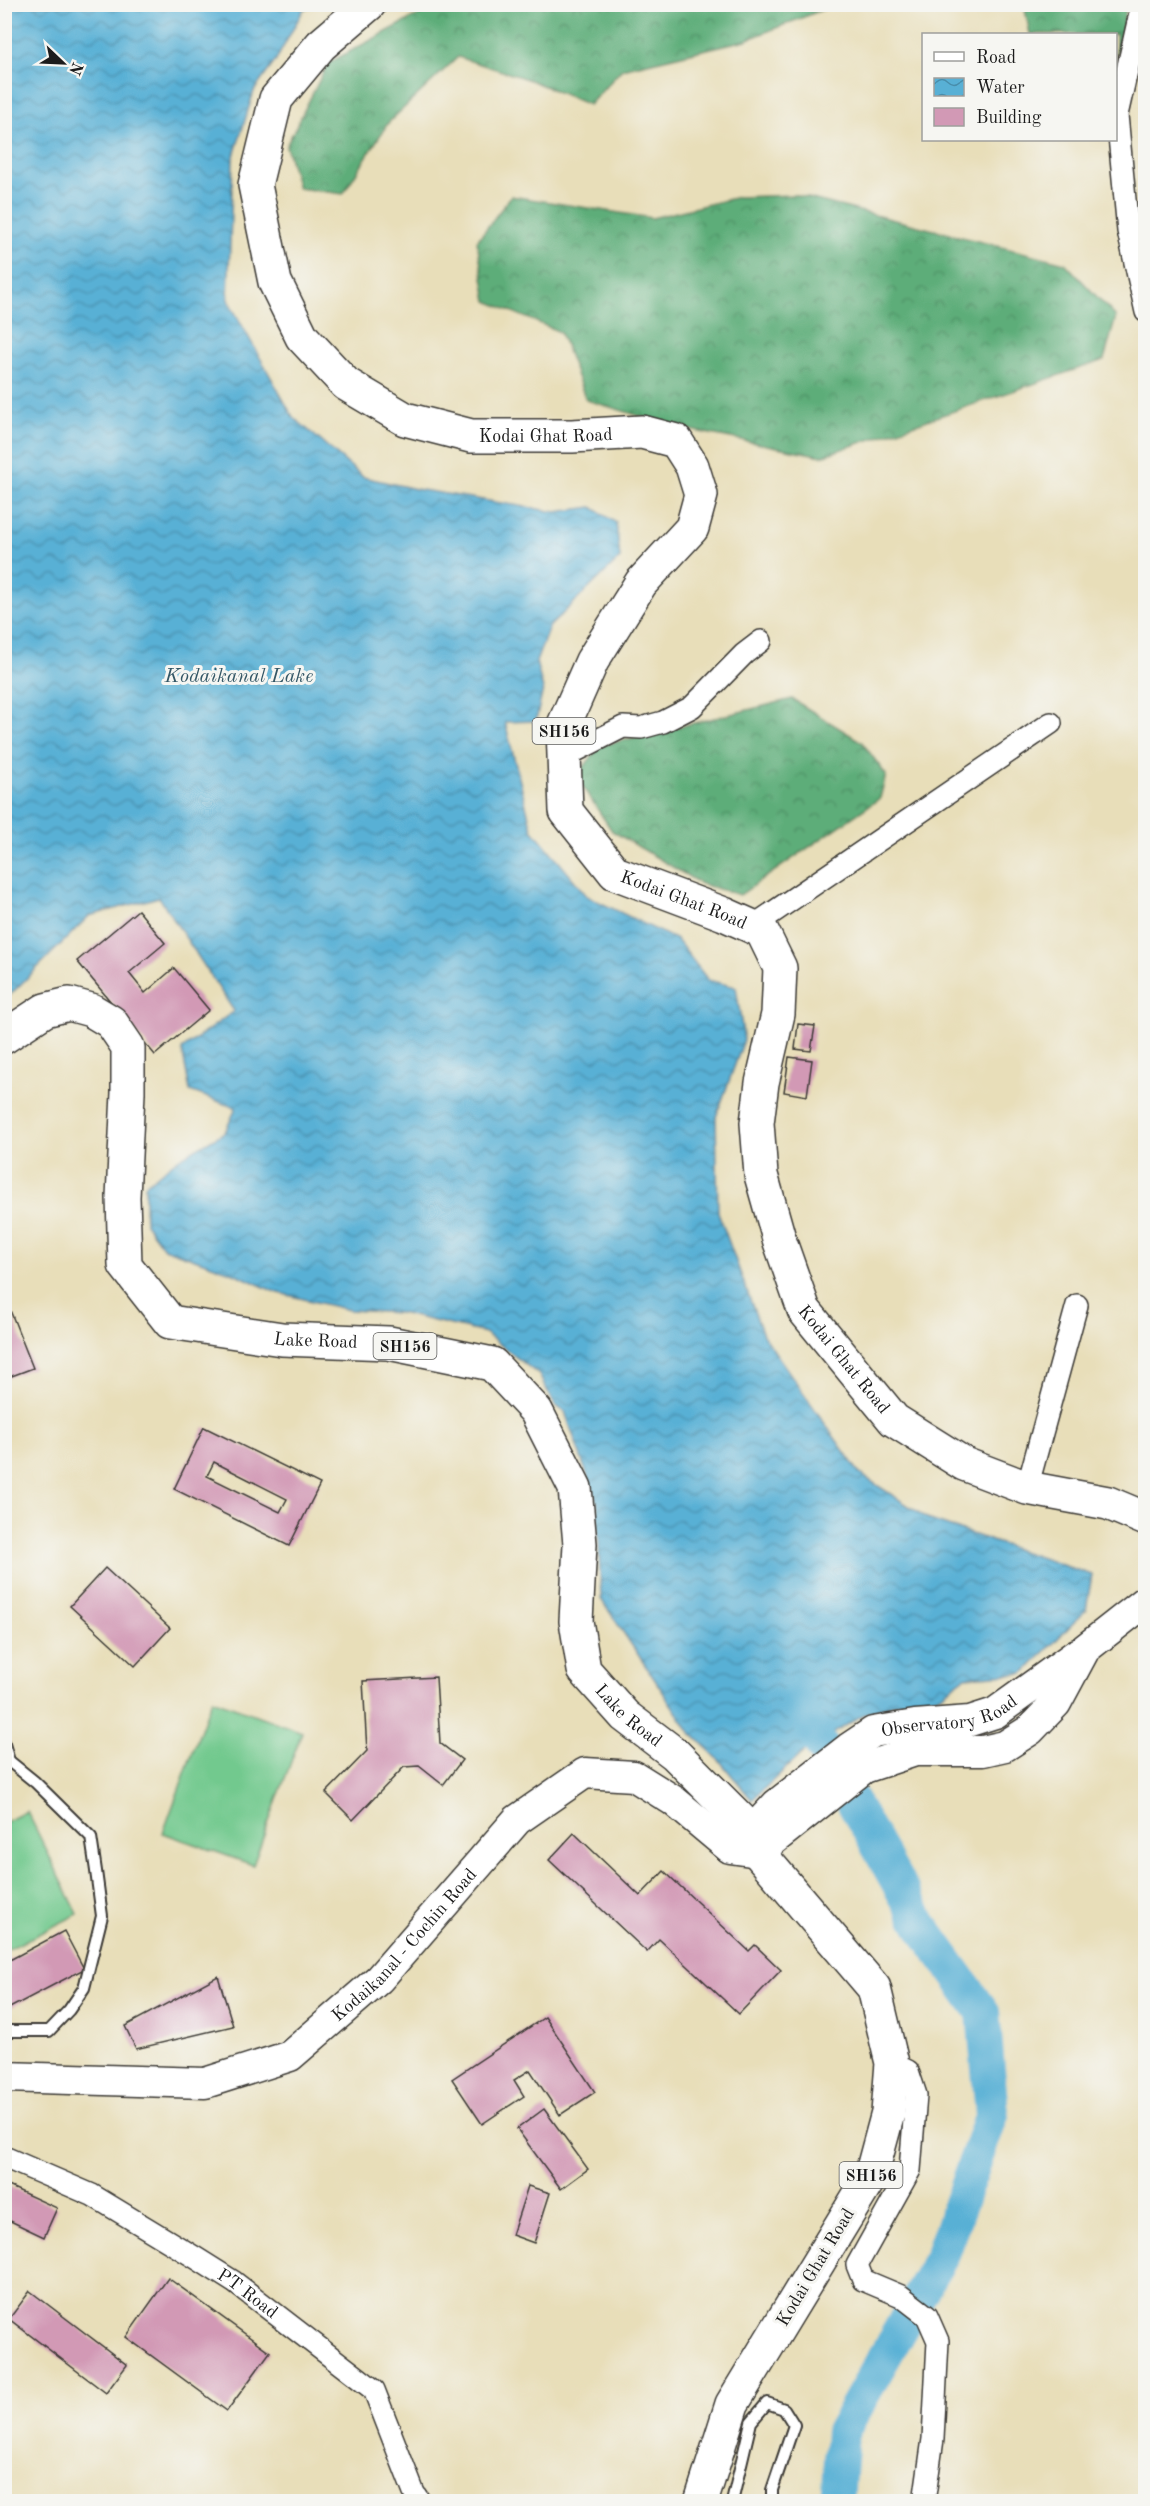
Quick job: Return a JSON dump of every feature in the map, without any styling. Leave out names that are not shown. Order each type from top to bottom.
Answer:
[{"type":"main road","name":"Kodai Ghat Road","points":[[369,4],[321,45],[276,99],[255,185],[275,282],[302,337],[346,384],[405,419],[471,436],[572,436],[642,432],[676,441],[692,466],[701,495],[692,528],[641,583],[592,661],[563,727],[566,811],[615,873],[762,931],[780,968],[778,1014],[762,1083],[757,1123],[761,1174],[780,1242],[804,1310],[894,1420],[964,1464],[1028,1488],[1108,1503],[1146,1519]]},
{"type":"main road","name":"Lake Road","points":[[4,1037],[45,1010],[69,1004],[91,1010],[111,1022],[128,1047],[123,1197],[124,1265],[170,1322],[282,1339],[389,1343],[492,1364],[536,1411],[575,1488],[580,1544],[576,1621],[584,1670],[625,1716],[675,1754],[747,1844]]},
{"type":"main road","name":"Observatory Road","points":[[747,1844],[856,1758],[915,1751],[983,1751],[1005,1746],[1030,1730],[1056,1703],[1084,1649],[1146,1601]]},
{"type":"main road","name":"Kodaikanal - Cochin Road","points":[[4,2077],[205,2084],[290,2056],[379,1979],[518,1820],[585,1773],[634,1776],[747,1844]]},
{"type":"main road","name":"Kodai Ghat Road","points":[[701,2502],[732,2404],[871,2176],[888,2113],[892,2063],[874,1988],[747,1844]]},
{"type":"street","points":[[1142,4],[1117,115],[1128,231],[1146,312]]},
{"type":"street","points":[[564,757],[623,727],[641,728],[663,722],[692,707],[744,654],[761,641]]},
{"type":"street","points":[[753,927],[1051,723]]},
{"type":"street","points":[[1028,1488],[1077,1305]]},
{"type":"street","points":[[892,2063],[908,2071],[916,2095],[910,2170],[856,2265],[863,2280],[901,2296],[927,2316],[938,2341],[933,2439],[924,2502]]},
{"type":"street","name":"PT Road","points":[[4,2157],[92,2195],[196,2258],[234,2282],[374,2390],[414,2493],[420,2502]]},
{"type":"lane","points":[[4,1744],[7,1760],[35,1782],[91,1837],[102,1916],[84,1988],[69,2010],[49,2031],[4,2031]]},
{"type":"lane","points":[[732,2502],[751,2422],[767,2403],[784,2409],[794,2425],[772,2490],[772,2502]]},
{"type":"green space","points":[[437,5],[834,5],[746,40],[622,69],[589,105],[530,80],[458,57],[388,123],[343,194],[298,188],[286,146],[328,63]]},
{"type":"green space","points":[[1024,5],[1127,5],[1117,54],[1117,33],[1030,33]]},
{"type":"green space","points":[[796,195],[1065,263],[1116,317],[1104,360],[822,456],[680,428],[586,400],[560,332],[487,301],[477,241],[511,196],[652,218],[738,197]]},
{"type":"green space","points":[[792,699],[862,742],[886,775],[880,798],[740,895],[701,884],[612,831],[576,777],[600,746]]},
{"type":"green space","points":[[212,1699],[302,1732],[253,1865],[163,1833]]},
{"type":"green space","points":[[27,1811],[78,1914],[5,1951],[5,1822]]},
{"type":"water","name":"Kodaikanal Lake","points":[[5,5],[316,5],[304,9],[276,60],[254,91],[233,159],[228,300],[293,417],[363,477],[416,489],[556,512],[592,507],[616,523],[620,558],[549,627],[536,662],[543,689],[536,721],[505,722],[532,829],[587,896],[677,940],[708,980],[736,987],[744,1040],[716,1117],[718,1212],[763,1335],[860,1474],[930,1520],[1092,1575],[1086,1610],[1024,1673],[965,1677],[941,1695],[893,1704],[864,1714],[801,1754],[752,1800],[719,1760],[689,1731],[601,1599],[597,1503],[565,1412],[555,1405],[539,1375],[485,1333],[400,1313],[349,1310],[275,1292],[234,1273],[164,1248],[145,1223],[145,1185],[178,1159],[225,1132],[236,1108],[190,1091],[182,1049],[234,1011],[159,897],[89,916],[5,1000]]},
{"type":"building","points":[[138,910],[165,943],[129,973],[145,993],[174,968],[209,1010],[155,1055],[77,961]]},
{"type":"building","points":[[798,1024],[815,1026],[811,1051],[795,1049]]},
{"type":"building","points":[[789,1057],[812,1060],[807,1096],[784,1092]]},
{"type":"building","points":[[4,1295],[33,1368],[4,1379]]},
{"type":"building","points":[[204,1427],[320,1484],[289,1546],[174,1489]],"holes":[[[214,1462],[287,1499],[280,1512],[207,1476]]]},
{"type":"building","points":[[105,1568],[170,1628],[135,1666],[70,1606]]},
{"type":"building","points":[[436,1677],[440,1743],[462,1760],[443,1785],[419,1766],[404,1767],[353,1820],[326,1793],[367,1751],[363,1681]]},
{"type":"building","points":[[574,1833],[640,1896],[664,1871],[749,1951],[755,1945],[781,1970],[739,2014],[659,1939],[647,1952],[549,1860]]},
{"type":"building","points":[[64,1931],[84,1969],[4,2011],[4,1963]]},
{"type":"building","points":[[218,1976],[233,2026],[136,2049],[125,2026]]},
{"type":"building","points":[[545,2017],[595,2092],[560,2115],[530,2070],[514,2080],[524,2096],[482,2124],[452,2079]]},
{"type":"building","points":[[544,2109],[588,2169],[561,2189],[517,2129]]},
{"type":"building","points":[[4,2184],[57,2208],[44,2237],[4,2218]]},
{"type":"building","points":[[528,2186],[550,2193],[534,2243],[512,2235]]},
{"type":"building","points":[[168,2278],[270,2352],[227,2411],[126,2337]]},
{"type":"building","points":[[30,2291],[127,2365],[106,2393],[9,2319]]},
{"type":"waterway","points":[[796,1700],[923,1928],[983,2012],[992,2114],[941,2257],[842,2432],[837,2502]]}]
